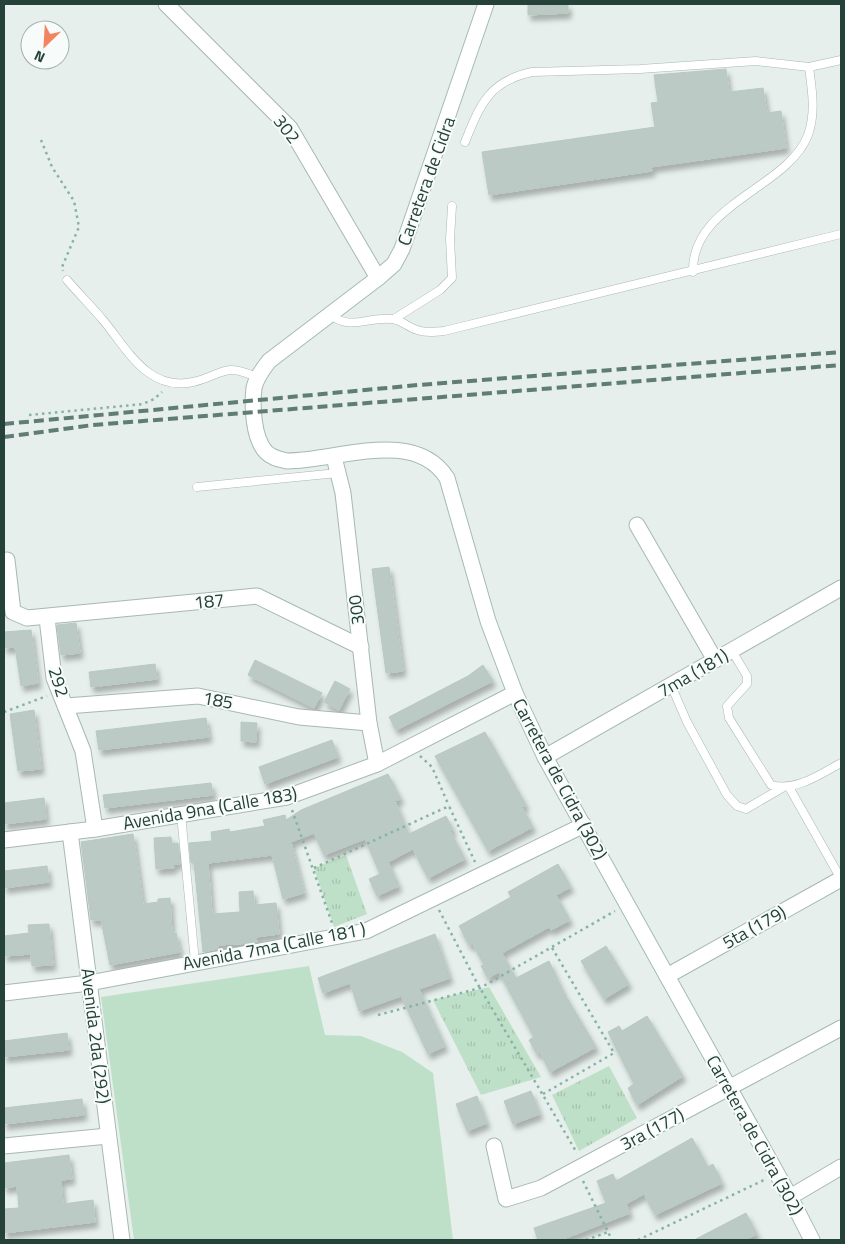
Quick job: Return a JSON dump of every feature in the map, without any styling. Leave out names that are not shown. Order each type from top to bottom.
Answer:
[{"type":"street","name":"302","points":[[166,4],[290,128],[378,278]]},
{"type":"street","name":"Carretera de Cidra","points":[[255,417],[254,388],[269,361],[331,315],[394,264],[407,238],[486,4]]},
{"type":"street","name":"Carretera de Cidra (302)","points":[[255,417],[261,445],[267,453],[275,458],[298,461],[390,449],[405,450],[428,458],[440,467],[447,478],[488,621],[515,693],[545,757],[790,1197],[812,1240]]},
{"type":"street","name":"300","points":[[334,457],[343,494],[369,723],[377,764]]},
{"type":"street","points":[[637,525],[715,660]]},
{"type":"street","points":[[7,560],[13,612],[26,618],[47,618]]},
{"type":"street","name":"7ma (181)","points":[[545,757],[841,588]]},
{"type":"street","name":"187","points":[[47,618],[258,596],[361,647]]},
{"type":"street","name":"292","points":[[47,618],[54,678],[83,751],[95,829]]},
{"type":"street","name":"Avenida 9na (Calle 183)","points":[[4,840],[95,829],[287,796],[377,764],[515,693]]},
{"type":"street","name":"185","points":[[66,706],[198,696],[299,716],[369,723]]},
{"type":"street","name":"Avenida 7ma (Calle 181 )","points":[[4,993],[89,982],[366,931],[584,825]]},
{"type":"street","name":"Avenida 2da (292)","points":[[70,832],[122,1240]]},
{"type":"street","name":"5ta (179)","points":[[667,976],[841,879]]},
{"type":"street","name":"3ra (177)","points":[[494,1146],[506,1199],[541,1188],[841,1028]]},
{"type":"street","points":[[4,1146],[108,1136]]},
{"type":"street","points":[[790,1197],[841,1167]]},
{"type":"lane","points":[[465,142],[477,110],[487,96],[500,84],[517,75],[532,72],[640,69],[756,61],[809,67],[841,60]]},
{"type":"lane","points":[[693,272],[696,251],[704,236],[720,216],[790,160],[802,148],[808,135],[813,100],[809,67]]},
{"type":"lane","points":[[394,319],[440,290],[452,278],[450,239],[452,206]]},
{"type":"lane","points":[[331,315],[343,322],[353,323],[377,318],[394,319],[416,330],[444,331],[693,272],[841,234]]},
{"type":"lane","points":[[67,280],[146,372],[168,382],[193,382],[220,371],[233,369],[258,378]]},
{"type":"lane","points":[[197,488],[338,473]]},
{"type":"lane","points":[[732,651],[747,676],[747,684],[726,706],[729,718],[771,785],[786,787]]},
{"type":"lane","points":[[671,685],[687,722],[727,795],[737,806],[746,809],[786,787],[841,763]]},
{"type":"lane","points":[[786,787],[841,879]]},
{"type":"lane","points":[[181,814],[195,962]]},
{"type":"path","points":[[41,140],[52,167],[74,201],[78,227],[62,267],[67,280]]},
{"type":"path","points":[[29,415],[143,404],[154,399],[168,382]]},
{"type":"path","points":[[4,712],[59,691]]},
{"type":"path","points":[[409,747],[432,767],[481,875]]},
{"type":"path","points":[[287,796],[314,868],[336,936]]},
{"type":"path","points":[[314,868],[449,806]]},
{"type":"path","points":[[432,899],[480,988],[543,1094],[580,1167],[612,1240]]},
{"type":"path","points":[[378,1014],[480,988],[627,904]]},
{"type":"path","points":[[543,1094],[614,1053],[551,946]]},
{"type":"path","points":[[638,1240],[777,1174]]},
{"type":"path","points":[[586,1240],[608,1232]]},
{"type":"green space","points":[[346,855],[367,914],[334,927],[314,868]]},
{"type":"green space","points":[[309,966],[325,1035],[361,1036],[402,1052],[433,1073],[453,1240],[134,1240],[101,997]]},
{"type":"green space","points":[[489,987],[541,1077],[481,1095],[433,1000]]},
{"type":"green space","points":[[609,1066],[637,1118],[579,1151],[552,1095]]},
{"type":"building","points":[[528,4],[568,4],[568,13],[528,15]]},
{"type":"building","points":[[726,69],[729,92],[763,88],[767,113],[781,111],[786,148],[651,167],[652,171],[489,195],[482,152],[655,127],[651,103],[658,102],[654,75]]},
{"type":"building","points":[[389,567],[403,671],[386,673],[372,569]]},
{"type":"building","points":[[76,623],[80,653],[61,655],[57,625]]},
{"type":"building","points":[[31,630],[38,683],[21,686],[15,647],[4,648],[4,632]]},
{"type":"building","points":[[255,660],[322,693],[314,708],[248,675]]},
{"type":"building","points":[[155,664],[157,679],[91,687],[89,672]]},
{"type":"building","points":[[483,665],[493,681],[396,730],[389,717],[468,676]]},
{"type":"building","points":[[335,681],[350,689],[339,710],[324,702]]},
{"type":"building","points":[[34,710],[41,769],[18,771],[10,714]]},
{"type":"building","points":[[206,718],[209,737],[99,750],[96,731]]},
{"type":"building","points":[[241,722],[257,723],[256,742],[241,741]]},
{"type":"building","points":[[485,732],[526,805],[522,807],[533,827],[488,851],[435,756]]},
{"type":"building","points":[[332,740],[338,757],[265,784],[259,767]]},
{"type":"building","points":[[388,774],[401,799],[395,801],[409,834],[446,816],[453,830],[450,831],[465,859],[428,878],[413,849],[388,862],[399,886],[377,896],[369,879],[380,874],[365,839],[324,855],[314,833],[291,842],[304,893],[283,899],[272,855],[208,863],[212,914],[240,912],[239,892],[253,891],[254,905],[276,903],[279,934],[256,937],[257,942],[252,943],[218,945],[218,949],[203,952],[194,863],[191,863],[189,843],[212,841],[211,832],[229,829],[230,832],[265,826],[263,820],[285,815],[286,820],[301,810]]},
{"type":"building","points":[[211,783],[213,795],[105,808],[103,795]]},
{"type":"building","points":[[44,798],[46,819],[4,824],[4,803]]},
{"type":"building","points":[[133,834],[143,904],[158,902],[158,899],[170,898],[172,934],[176,933],[180,952],[110,965],[101,920],[91,920],[81,842]]},
{"type":"building","points":[[171,837],[172,844],[178,843],[180,864],[173,864],[174,868],[156,869],[154,838]]},
{"type":"building","points":[[558,864],[571,887],[556,895],[570,920],[551,930],[549,927],[502,953],[516,978],[549,961],[564,993],[596,1047],[550,1072],[540,1052],[537,1054],[529,1040],[534,1037],[499,972],[488,978],[481,966],[484,965],[473,944],[469,945],[459,926],[511,897],[508,892]]},
{"type":"building","points":[[47,866],[49,882],[4,888],[4,871]]},
{"type":"building","points":[[49,924],[53,965],[32,966],[31,954],[4,956],[4,936],[29,933],[28,925]]},
{"type":"building","points":[[435,934],[450,978],[419,989],[445,1046],[428,1054],[401,996],[359,1011],[350,983],[323,993],[318,978]]},
{"type":"building","points":[[606,946],[629,984],[604,999],[581,961]]},
{"type":"building","points":[[647,1016],[683,1076],[637,1105],[628,1088],[634,1084],[608,1032],[619,1026],[622,1031]]},
{"type":"building","points":[[67,1033],[69,1050],[4,1057],[4,1041]]},
{"type":"building","points":[[531,1091],[540,1114],[513,1124],[504,1101]]},
{"type":"building","points":[[477,1096],[487,1123],[467,1131],[456,1104]]},
{"type":"building","points":[[82,1099],[84,1115],[4,1124],[4,1108]]},
{"type":"building","points":[[692,1138],[708,1167],[713,1164],[722,1183],[655,1215],[644,1194],[626,1204],[630,1213],[561,1240],[538,1240],[534,1228],[606,1203],[597,1181],[613,1174],[616,1181]]},
{"type":"building","points":[[69,1155],[72,1179],[61,1180],[63,1204],[93,1200],[95,1222],[4,1233],[4,1209],[19,1208],[17,1186],[4,1188],[4,1163]]},
{"type":"building","points":[[746,1213],[757,1234],[745,1240],[694,1240]]},
{"type":"railway","points":[[4,424],[418,385],[841,352]]},
{"type":"railway","points":[[4,437],[93,425],[841,365]]}]
